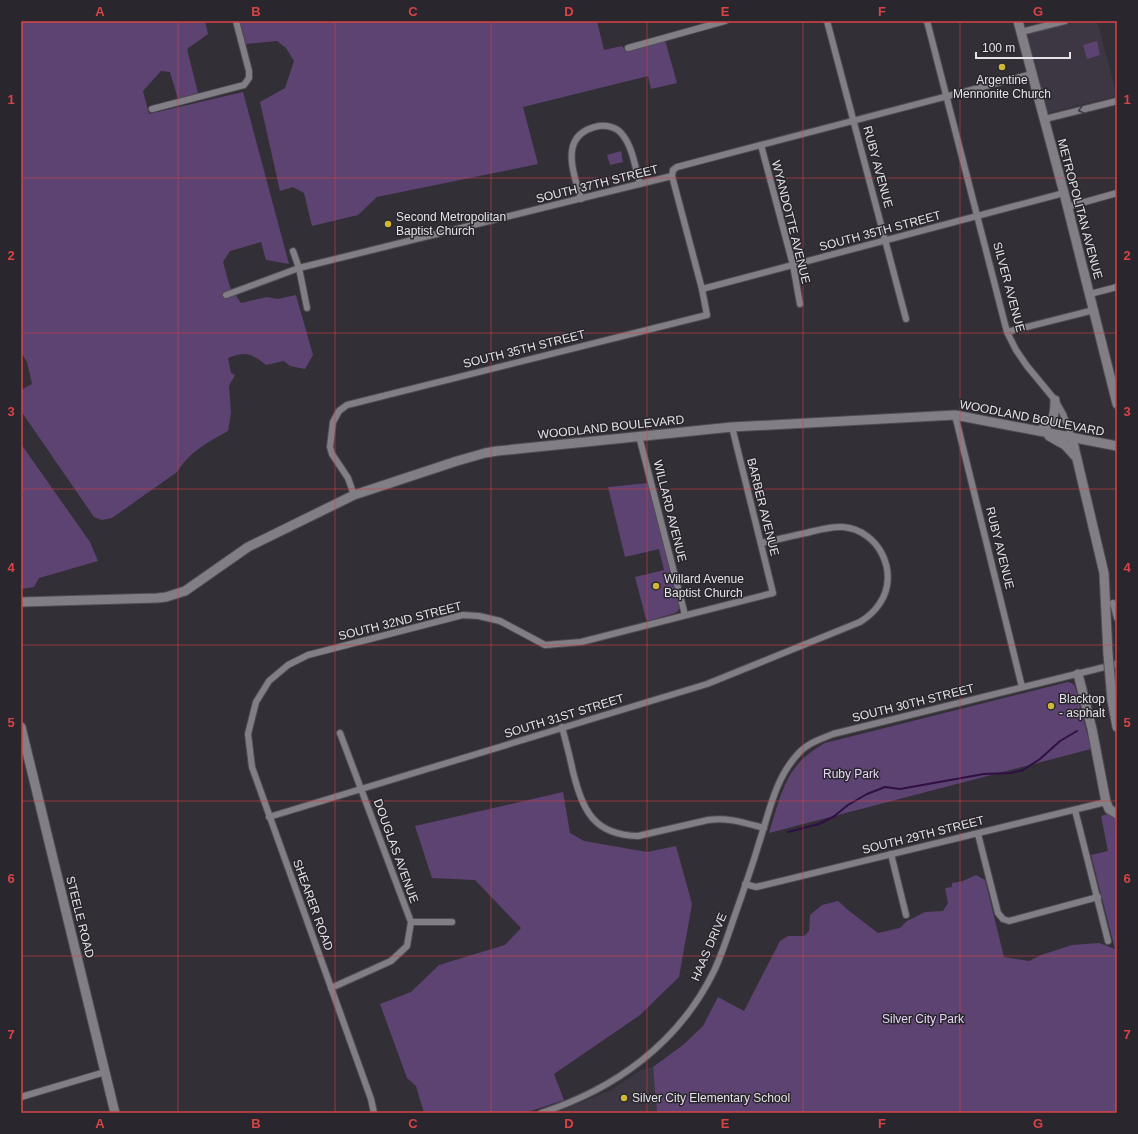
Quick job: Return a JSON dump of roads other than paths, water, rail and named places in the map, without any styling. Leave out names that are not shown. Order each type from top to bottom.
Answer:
[{"type":"street","points":[[152,109],[240,87],[248,81],[248,72],[236,21]]},
{"type":"street","points":[[628,48],[724,21]]},
{"type":"street","name":"RUBY AVENUE","points":[[827,21],[906,319]]},
{"type":"street","name":"SILVER AVENUE","points":[[926,21],[1007,332],[1016,350],[1055,400],[1063,414],[1072,438],[1104,573],[1110,592]]},
{"type":"street","name":"METROPOLITAN AVENUE","points":[[1018,21],[1094,310],[1114,380],[1117,404]]},
{"type":"street","points":[[1021,32],[1065,21]]},
{"type":"street","name":"SOUTH 37TH STREET","points":[[226,295],[299,268],[672,176],[673,170],[677,167],[1032,74]]},
{"type":"street","points":[[1044,119],[1117,101]]},
{"type":"street","points":[[581,199],[572,167],[571,152],[580,134],[595,127],[603,126],[613,128],[620,132],[629,146],[640,184]]},
{"type":"street","name":"WYANDOTTE AVENUE","points":[[761,145],[793,265],[800,304]]},
{"type":"street","points":[[672,176],[702,289]]},
{"type":"street","name":"SOUTH 35TH STREET","points":[[354,495],[348,478],[332,454],[330,448],[333,422],[338,411],[347,405],[707,315],[702,289],[1064,193]]},
{"type":"street","points":[[1067,207],[1117,194]]},
{"type":"street","points":[[293,251],[299,268],[307,308]]},
{"type":"street","points":[[1090,294],[1117,287]]},
{"type":"street","points":[[1007,332],[1094,310]]},
{"type":"street","points":[[1055,400],[1054,415],[1051,422],[1039,431],[1065,445],[1076,457]]},
{"type":"street","name":"RUBY AVENUE","points":[[955,415],[1022,687]]},
{"type":"street","name":"WOODLAND BOULEVARD","points":[[21,602],[137,599],[166,597],[185,591],[248,547],[354,495],[485,453],[732,427],[955,415],[1117,446]]},
{"type":"street","name":"BARBER AVENUE","points":[[732,427],[773,593]]},
{"type":"street","name":"WILLARD AVENUE","points":[[640,436],[685,615]]},
{"type":"street","name":"SOUTH 31ST STREET","points":[[269,817],[707,684],[860,622],[872,614],[886,592],[888,581],[887,566],[882,553],[873,541],[858,531],[843,527],[826,528],[761,543]]},
{"type":"street","points":[[1104,573],[1108,654],[1112,701],[1117,727]]},
{"type":"street","name":"SOUTH 32ND STREET","points":[[256,702],[269,681],[288,665],[308,655],[463,615],[479,616],[500,621],[545,646],[581,642],[773,593]]},
{"type":"street","points":[[1113,603],[1117,618]]},
{"type":"street","name":"SOUTH 30TH STREET","points":[[764,828],[777,788],[788,766],[798,754],[818,740],[833,734],[1117,664]]},
{"type":"street","points":[[1078,674],[1092,729],[1106,802],[1109,809],[1117,814]]},
{"type":"street","name":"SHEARER ROAD","points":[[256,702],[248,734],[252,767],[371,1099],[374,1113]]},
{"type":"street","name":"STEELE ROAD","points":[[21,727],[115,1113]]},
{"type":"street","points":[[562,727],[579,793],[589,814],[599,824],[608,830],[627,836],[638,836],[720,818],[732,819],[764,828]]},
{"type":"street","name":"DOUGLAS AVENUE","points":[[340,733],[411,922]]},
{"type":"street","name":"SOUTH 29TH STREET","points":[[745,884],[756,887],[1106,802]]},
{"type":"street","points":[[1075,810],[1108,941]]},
{"type":"street","name":"HAAS DRIVE","points":[[541,1113],[582,1098],[631,1069],[650,1054],[686,1015],[713,972],[724,946],[764,828]]},
{"type":"street","points":[[978,834],[998,913],[1003,919],[1009,920],[1098,897]]},
{"type":"street","points":[[891,854],[906,915]]},
{"type":"street","points":[[331,988],[391,961],[407,946],[411,922],[452,922]]},
{"type":"street","points":[[21,1097],[105,1072]]},
{"type":"waterway","points":[[788,832],[819,824],[833,817],[848,805],[867,794],[885,787],[900,789],[984,774],[1011,773],[1023,770],[1040,759],[1060,741],[1077,731]]},
{"type":"place","name":"Argentine Mennonite Church","points":[[1002,67]]},
{"type":"place","name":"Second Metropolitan Baptist Church","points":[[388,224]]},
{"type":"place","name":"Willard Avenue Baptist Church","points":[[656,586]]},
{"type":"place","name":"Blacktop - asphalt","points":[[1051,706]]},
{"type":"place","name":"Silver City Elementary School","points":[[624,1098]]},
{"type":"park label","name":"Ruby Park","points":[[851,774]]},
{"type":"park label","name":"Silver City Park","points":[[923,1019]]}]
